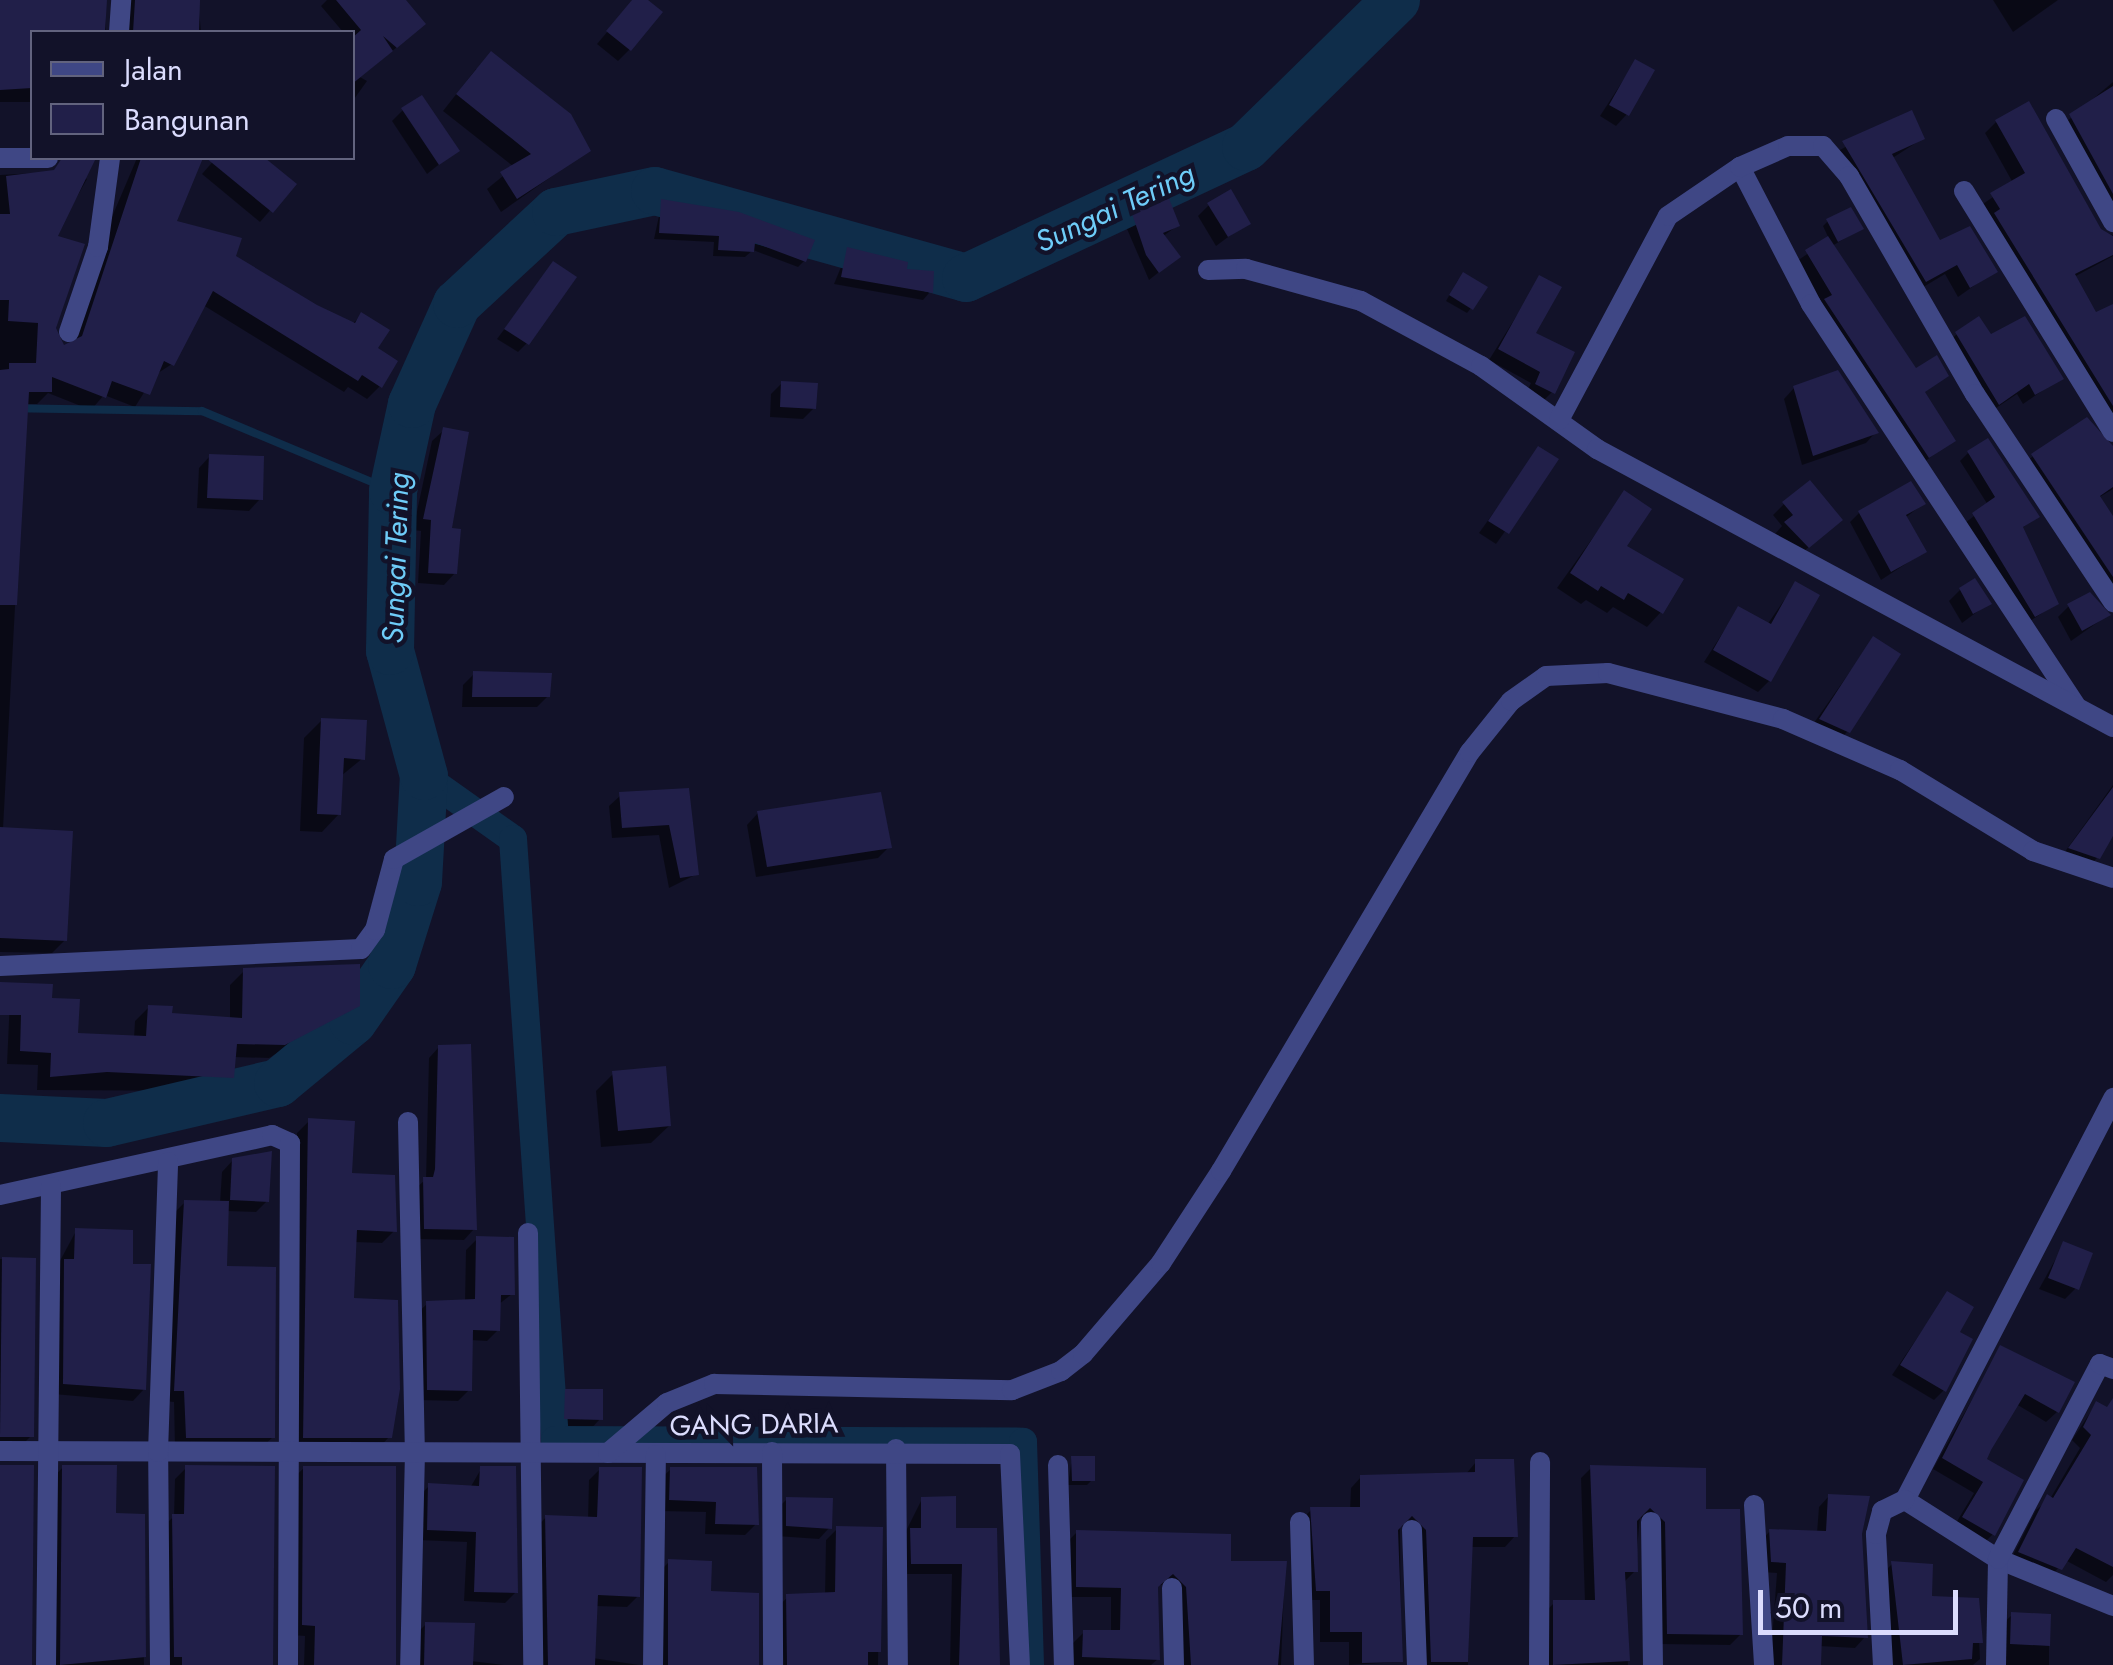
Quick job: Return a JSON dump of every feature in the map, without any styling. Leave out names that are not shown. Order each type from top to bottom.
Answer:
[{"type":"street","points":[[119,30],[122,0]]},
{"type":"street","points":[[2056,119],[2113,222]]},
{"type":"street","points":[[1559,420],[1668,216],[1740,167],[1788,146],[1824,146],[1975,394],[2113,602]]},
{"type":"street","points":[[0,158],[30,158]]},
{"type":"street","points":[[70,332],[98,248],[110,160]]},
{"type":"street","points":[[1740,167],[1811,304],[2076,707]]},
{"type":"street","points":[[1964,191],[2113,432]]},
{"type":"street","points":[[1208,270],[1246,269],[1361,301],[1481,366],[1597,449],[2113,727]]},
{"type":"street","points":[[613,1448],[667,1403],[714,1384],[1012,1390],[1061,1371],[1082,1354],[1120,1316],[1191,1217],[1470,752],[1511,700],[1546,676],[1608,673],[1783,719],[1900,770],[2033,852],[2113,878]]},
{"type":"street","points":[[0,966],[343,954],[370,941],[385,872],[406,850],[504,797]]},
{"type":"street","points":[[1883,1665],[1876,1534],[1882,1511],[1905,1500],[2113,1098]]},
{"type":"street","points":[[408,1122],[414,1452],[410,1665]]},
{"type":"street","points":[[0,1196],[168,1162],[272,1135],[290,1143],[288,1665]]},
{"type":"street","points":[[160,1665],[158,1452],[168,1162]]},
{"type":"street","points":[[46,1665],[45,1452],[51,1187]]},
{"type":"street","points":[[528,1233],[534,1665]]},
{"type":"street","points":[[1996,1665],[1998,1559],[2100,1364],[2113,1369]]},
{"type":"street","name":"GANG DARIA","points":[[0,1451],[414,1452],[613,1448],[656,1455],[896,1448],[1011,1454],[1020,1665]]},
{"type":"street","points":[[896,1448],[898,1665]]},
{"type":"street","points":[[772,1452],[773,1665]]},
{"type":"street","points":[[653,1665],[656,1455]]},
{"type":"street","points":[[1539,1665],[1540,1462]]},
{"type":"street","points":[[1058,1465],[1064,1665]]},
{"type":"street","points":[[1905,1500],[1998,1559],[2113,1606]]},
{"type":"street","points":[[1754,1505],[1764,1665]]},
{"type":"street","points":[[1300,1522],[1304,1665]]},
{"type":"street","points":[[1651,1522],[1653,1665]]},
{"type":"street","points":[[1412,1530],[1417,1665]]},
{"type":"street","points":[[1172,1588],[1174,1665]]},
{"type":"building","points":[[0,0],[107,0],[105,30],[30,30],[30,88],[0,90]]},
{"type":"building","points":[[135,0],[200,0],[199,30],[133,30]]},
{"type":"building","points":[[336,0],[406,0],[426,24],[397,48],[383,36],[393,51],[355,82],[355,35],[361,30]]},
{"type":"building","points":[[632,0],[648,0],[663,12],[631,51],[606,31]]},
{"type":"building","points":[[491,51],[571,114],[591,151],[517,199],[500,172],[531,154],[456,94]]},
{"type":"building","points":[[1635,59],[1655,70],[1629,116],[1609,105]]},
{"type":"building","points":[[2113,86],[2113,194],[2069,114]]},
{"type":"building","points":[[422,95],[460,151],[439,165],[401,108]]},
{"type":"building","points":[[2029,101],[2101,229],[2113,236],[2113,255],[2075,274],[2096,312],[2113,304],[2113,406],[1994,213],[2000,209],[1990,193],[2025,173],[1995,120]]},
{"type":"building","points":[[1912,110],[1925,139],[1892,154],[1940,240],[1970,226],[1998,272],[1970,288],[1957,265],[1926,282],[1842,141]]},
{"type":"building","points":[[61,160],[95,160],[58,236],[85,244],[56,328],[64,345],[82,336],[140,160],[202,160],[177,221],[242,238],[236,256],[317,305],[355,323],[361,312],[390,330],[378,348],[398,361],[382,388],[362,375],[358,381],[213,291],[174,366],[164,361],[150,395],[112,381],[106,398],[52,377],[52,392],[29,392],[17,605],[0,605],[0,370],[9,369],[9,363],[36,363],[38,323],[8,321],[9,300],[0,300],[0,214],[10,214],[6,176],[54,170]]},
{"type":"building","points":[[208,160],[267,160],[297,184],[273,213]]},
{"type":"building","points":[[1231,189],[1251,224],[1228,237],[1207,203]]},
{"type":"building","points":[[1132,193],[1142,206],[1168,196],[1180,226],[1163,233],[1181,257],[1159,273],[1146,255],[1126,196]]},
{"type":"building","points":[[661,199],[739,212],[815,240],[806,262],[755,243],[754,252],[718,250],[719,236],[659,233]]},
{"type":"building","points":[[1851,207],[1864,229],[1838,242],[1826,219]]},
{"type":"building","points":[[1828,236],[1916,368],[1937,355],[1949,376],[1925,392],[1956,441],[1929,458],[1824,299],[1832,295],[1805,250]]},
{"type":"building","points":[[847,247],[908,262],[907,269],[934,271],[933,293],[841,277]]},
{"type":"building","points":[[553,261],[577,277],[529,345],[504,329]]},
{"type":"building","points":[[1463,272],[1488,287],[1473,310],[1449,295]]},
{"type":"building","points":[[1539,275],[1562,287],[1536,333],[1575,352],[1555,394],[1535,384],[1540,372],[1498,349]]},
{"type":"building","points":[[1979,316],[1991,334],[2025,316],[2064,379],[2035,395],[2029,384],[1999,405],[1955,332]]},
{"type":"building","points":[[1838,370],[1879,433],[1813,456],[1793,386]]},
{"type":"building","points":[[781,381],[818,383],[816,409],[780,407]]},
{"type":"building","points":[[2087,417],[2113,446],[2113,487],[2100,496],[2113,516],[2113,577],[2031,454]]},
{"type":"building","points":[[443,427],[469,432],[452,528],[461,529],[457,574],[428,573],[431,520],[423,519]]},
{"type":"building","points":[[1988,438],[2040,517],[2023,527],[2059,604],[2035,617],[1972,513],[1995,497],[1967,451]]},
{"type":"building","points":[[1538,446],[1559,459],[1509,534],[1488,521]]},
{"type":"building","points":[[209,454],[264,456],[263,500],[207,498]]},
{"type":"building","points":[[1810,480],[1843,520],[1809,548],[1784,522],[1793,515],[1782,502]]},
{"type":"building","points":[[1911,481],[1926,504],[1906,515],[1927,552],[1891,572],[1858,511]]},
{"type":"building","points":[[1624,490],[1652,509],[1627,546],[1684,579],[1663,614],[1628,593],[1624,600],[1601,586],[1598,591],[1570,573]]},
{"type":"building","points":[[1975,578],[1992,604],[1973,614],[1959,588]]},
{"type":"building","points":[[1795,581],[1820,595],[1771,682],[1713,650],[1738,606],[1771,624]]},
{"type":"building","points":[[2090,592],[2111,615],[2082,631],[2067,604]]},
{"type":"building","points":[[1873,636],[1901,654],[1850,733],[1819,719]]},
{"type":"building","points":[[473,671],[552,673],[550,697],[472,697]]},
{"type":"building","points":[[321,718],[367,720],[365,760],[344,758],[341,815],[317,814]]},
{"type":"building","points":[[2113,787],[2113,836],[2100,859],[2068,848]]},
{"type":"building","points":[[689,788],[699,875],[680,878],[669,825],[622,828],[619,792]]},
{"type":"building","points":[[881,792],[892,848],[767,867],[757,811]]},
{"type":"building","points":[[0,827],[73,831],[67,941],[0,938]]},
{"type":"building","points":[[360,964],[360,1006],[285,1045],[237,1044],[234,1078],[107,1072],[50,1077],[51,1053],[20,1051],[21,1015],[0,1015],[0,982],[53,984],[52,998],[80,999],[78,1033],[146,1036],[148,1005],[173,1006],[172,1013],[242,1018],[243,968]]},
{"type":"building","points":[[471,1044],[477,1230],[424,1229],[423,1177],[433,1177],[435,1169],[438,1045]]},
{"type":"building","points":[[666,1066],[671,1126],[618,1131],[612,1071]]},
{"type":"building","points":[[308,1118],[355,1121],[352,1173],[395,1175],[397,1232],[357,1230],[354,1298],[398,1300],[400,1389],[392,1438],[303,1438]]},
{"type":"building","points":[[272,1151],[269,1202],[230,1200],[232,1158]]},
{"type":"building","points":[[184,1200],[229,1201],[227,1266],[276,1267],[275,1438],[186,1438],[184,1391],[174,1391]]},
{"type":"building","points":[[75,1228],[133,1230],[133,1264],[151,1264],[146,1390],[63,1384],[64,1259],[74,1259]]},
{"type":"building","points":[[476,1236],[514,1237],[515,1295],[501,1295],[500,1331],[473,1330],[472,1391],[427,1390],[426,1301],[475,1299]]},
{"type":"building","points":[[2063,1241],[2093,1253],[2079,1290],[2048,1278]]},
{"type":"building","points":[[2,1257],[36,1258],[34,1437],[0,1437]]},
{"type":"building","points":[[1947,1291],[1974,1307],[1960,1332],[1973,1339],[1946,1392],[1900,1365]]},
{"type":"building","points":[[2000,1345],[2075,1382],[2059,1413],[2025,1394],[1991,1450],[1987,1459],[2024,1480],[1995,1536],[1962,1517],[1983,1482],[1942,1458]]},
{"type":"building","points":[[565,1389],[603,1389],[603,1420],[564,1419]]},
{"type":"building","points":[[2113,1398],[2113,1567],[2076,1548],[2062,1570],[2018,1552],[2047,1494],[2053,1498],[2091,1435],[2083,1427],[2096,1401],[2107,1407]]},
{"type":"building","points":[[1071,1456],[1095,1456],[1095,1481],[1072,1481]]},
{"type":"building","points":[[1475,1459],[1514,1459],[1518,1537],[1473,1537],[1468,1662],[1431,1662],[1426,1530],[1412,1516],[1398,1530],[1403,1662],[1362,1663],[1362,1632],[1330,1632],[1330,1591],[1316,1591],[1310,1507],[1360,1507],[1360,1475],[1475,1472]]},
{"type":"building","points":[[0,1465],[34,1465],[32,1665],[0,1665]]},
{"type":"building","points":[[62,1465],[117,1465],[116,1513],[145,1514],[146,1657],[60,1665]]},
{"type":"building","points":[[185,1465],[275,1466],[273,1665],[182,1665],[182,1657],[174,1657],[172,1514],[184,1514]]},
{"type":"building","points":[[1590,1465],[1706,1468],[1706,1509],[1740,1509],[1743,1635],[1667,1634],[1665,1522],[1650,1508],[1637,1521],[1638,1572],[1625,1572],[1630,1661],[1553,1665],[1553,1600],[1595,1600]]},
{"type":"building","points":[[303,1466],[396,1466],[396,1665],[314,1665],[315,1626],[302,1625]]},
{"type":"building","points":[[480,1466],[516,1466],[518,1593],[474,1592],[476,1532],[427,1530],[428,1483],[479,1486]]},
{"type":"building","points":[[599,1467],[642,1467],[640,1597],[598,1595],[595,1665],[548,1665],[545,1515],[597,1517]]},
{"type":"building","points":[[670,1467],[757,1467],[759,1525],[715,1524],[716,1502],[669,1500]]},
{"type":"building","points":[[1828,1494],[1870,1496],[1862,1534],[1868,1638],[1822,1636],[1821,1665],[1782,1665],[1786,1563],[1771,1562],[1769,1529],[1826,1531]]},
{"type":"building","points":[[956,1496],[956,1528],[997,1528],[1000,1665],[959,1665],[962,1564],[911,1564],[910,1528],[921,1528],[921,1497]]},
{"type":"building","points":[[786,1497],[833,1498],[832,1529],[786,1526]]},
{"type":"building","points":[[836,1526],[883,1527],[881,1652],[868,1652],[868,1665],[787,1665],[786,1594],[835,1592]]},
{"type":"building","points":[[1076,1530],[1231,1534],[1231,1561],[1287,1561],[1278,1665],[1191,1665],[1186,1587],[1173,1574],[1158,1587],[1160,1660],[1082,1657],[1083,1630],[1120,1630],[1121,1588],[1076,1587]]},
{"type":"building","points":[[668,1559],[712,1561],[711,1591],[759,1593],[759,1665],[668,1665]]},
{"type":"building","points":[[1891,1561],[1933,1564],[1932,1596],[1979,1598],[1983,1643],[1973,1643],[1972,1659],[1903,1665]]},
{"type":"building","points":[[2011,1612],[2051,1614],[2050,1646],[2010,1644]]},
{"type":"building","points":[[425,1622],[475,1623],[473,1665],[424,1665]]},
{"type":"waterway","name":"Sungai Tering","points":[[0,1118],[107,1123],[278,1083],[353,1021],[392,965],[418,882],[424,776],[390,651],[393,491],[412,404],[457,304],[556,212],[655,191],[966,278],[1246,147],[1396,0]]},
{"type":"waterway","points":[[0,408],[202,411],[393,491]]},
{"type":"waterway","points":[[424,776],[513,839],[555,1440],[1023,1442],[1030,1665]]}]
